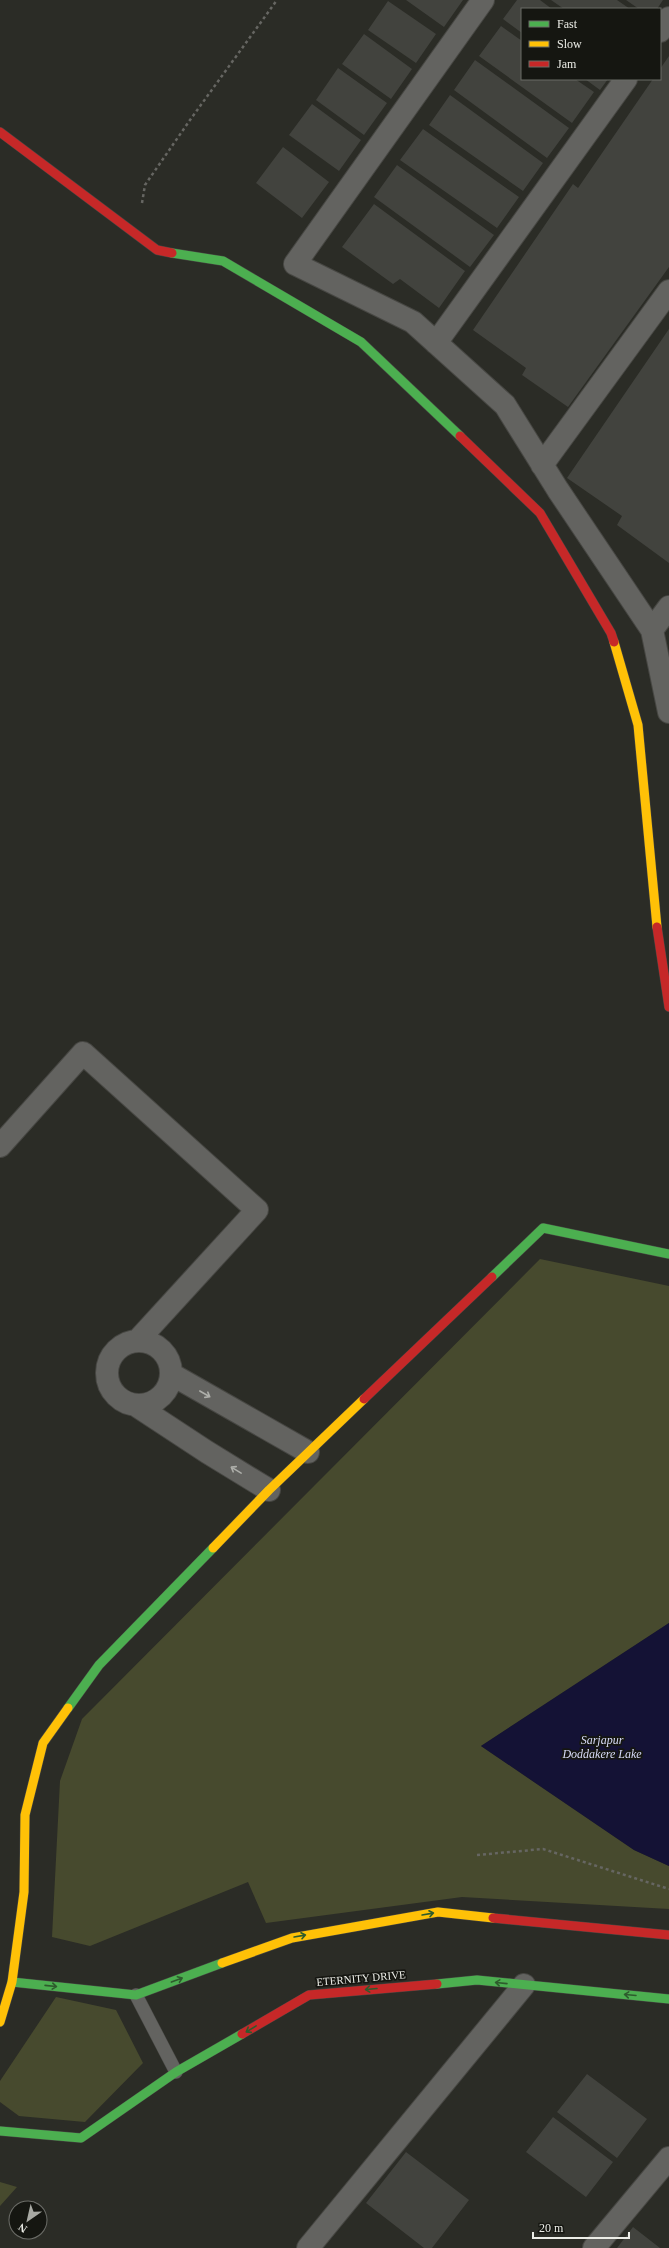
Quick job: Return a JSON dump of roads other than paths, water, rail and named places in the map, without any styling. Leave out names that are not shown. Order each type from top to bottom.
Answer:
[{"type":"street","points":[[483,0],[295,264],[413,322],[505,405],[542,465],[652,630],[669,712]]},
{"type":"street","points":[[661,30],[669,18]]},
{"type":"street","points":[[436,343],[625,80]]},
{"type":"street","points":[[0,132],[136,236],[157,250],[223,261],[361,342],[540,513],[611,633],[638,725],[657,932],[669,1007]]},
{"type":"street","points":[[542,465],[669,291]]},
{"type":"street","points":[[652,630],[669,607]]},
{"type":"street","points":[[0,1146],[83,1052],[257,1210],[138,1340]]},
{"type":"street","points":[[0,2022],[12,1982],[24,1892],[25,1815],[43,1743],[99,1665],[269,1490],[543,1228],[669,1254]]},
{"type":"street","points":[[138,1340],[149,1342],[159,1347],[166,1355],[170,1364],[171,1374],[165,1394],[148,1405],[137,1406],[127,1404],[114,1394],[106,1378],[106,1368],[110,1357],[118,1348],[127,1342],[138,1340]]},
{"type":"street","points":[[171,1374],[308,1452]]},
{"type":"street","points":[[137,1406],[207,1452],[269,1490]]},
{"type":"street","points":[[12,1982],[136,1995],[292,1938],[438,1912],[669,1936]]},
{"type":"street","name":"ETERNITY DRIVE","points":[[0,2131],[81,2138],[176,2072],[309,1995],[477,1980],[669,1998]]},
{"type":"street","points":[[308,2248],[524,1985]]},
{"type":"street","points":[[594,2248],[669,2158]]},
{"type":"lane","points":[[136,1995],[176,2072]]},
{"type":"water","name":"Sarjapur Doddakere Lake","points":[[669,1623],[669,1866],[634,1850],[481,1746]]}]
